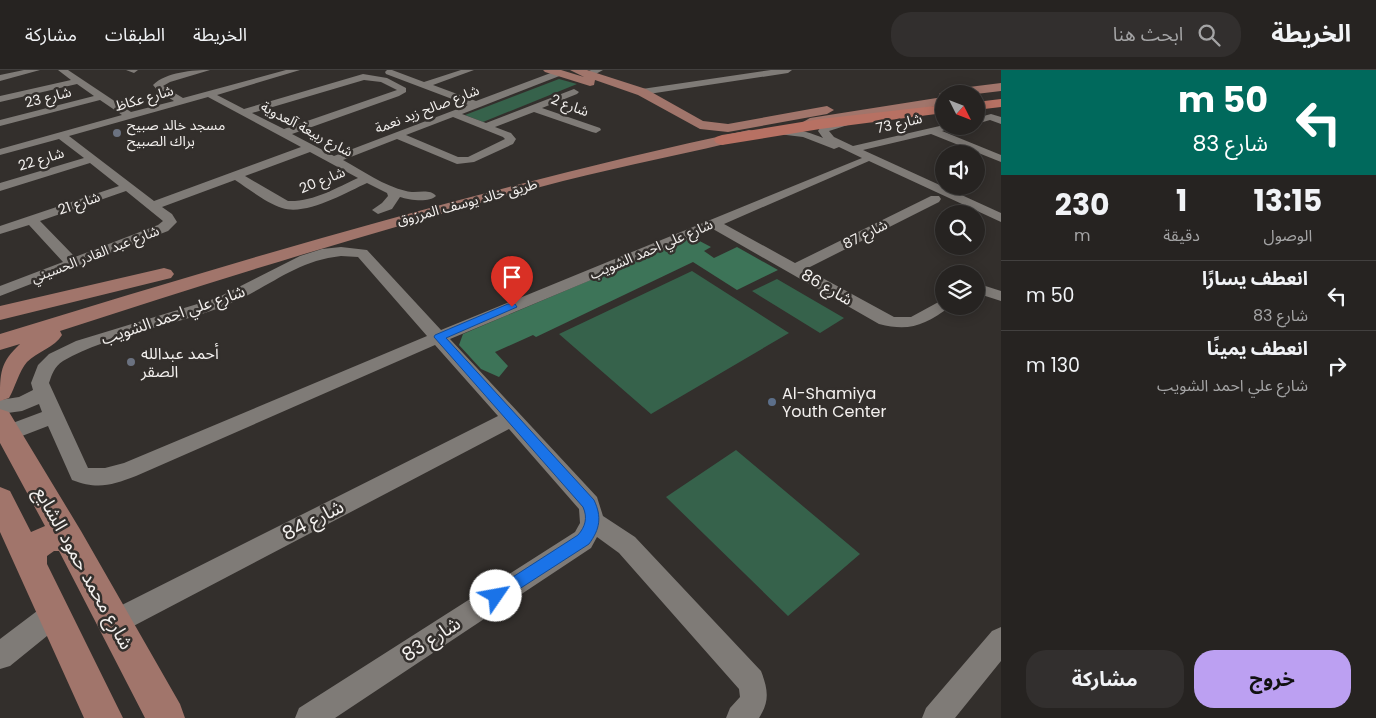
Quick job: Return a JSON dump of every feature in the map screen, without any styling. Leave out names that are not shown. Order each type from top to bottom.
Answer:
[{"type":"highway","points":[[985,105],[1001,103]]},
{"type":"highway","points":[[725,134],[778,131],[864,118],[935,104]]},
{"type":"main road","points":[[576,70],[642,92],[675,118]]},
{"type":"main road","points":[[554,72],[602,80],[659,115],[673,115],[675,118],[725,134]]},
{"type":"main road","name":"طريق خالد يوسف المرزوق","points":[[985,91],[1000,90]]},
{"type":"main road","name":"طريق خالد يوسف المرزوق","points":[[985,94],[1000,90]]},
{"type":"main road","name":"طريق خالد يوسف المرزوق","points":[[0,342],[337,237],[475,199],[725,134],[823,111],[935,95]]},
{"type":"main road","name":"طريق خالد يوسف المرزوق","points":[[0,326],[164,274],[378,210],[560,165],[725,134],[935,104]]},
{"type":"main road","points":[[475,199],[464,199],[460,195],[467,190],[560,165]]},
{"type":"main road","points":[[0,313],[164,274]]},
{"type":"main road","points":[[0,392],[16,359],[40,341],[82,321],[190,282]]},
{"type":"main road","name":"شارع محمد حمود الشايع","points":[[3,420],[115,622],[160,712]]},
{"type":"main road","points":[[0,500],[104,718]]},
{"type":"main road","points":[[31,566],[31,551],[36,545],[54,537],[62,537],[70,541]]},
{"type":"street","points":[[0,78],[36,70]]},
{"type":"street","points":[[62,70],[130,116]]},
{"type":"street","points":[[182,102],[158,85],[167,80],[206,70]]},
{"type":"street","points":[[263,70],[276,76]]},
{"type":"street","name":"شارع عكاظ","points":[[0,152],[296,70]]},
{"type":"street","points":[[383,70],[477,105]]},
{"type":"street","points":[[425,85],[470,70]]},
{"type":"street","points":[[754,70],[763,73]]},
{"type":"street","points":[[642,92],[788,70]]},
{"type":"street","name":"شارع صالح زيد نعمة","points":[[333,160],[477,105],[554,72]]},
{"type":"street","points":[[243,112],[363,77],[375,77],[402,88],[401,92],[396,94],[283,133]]},
{"type":"street","points":[[0,99],[78,81]]},
{"type":"street","name":"شارع 2","points":[[486,127],[574,92]]},
{"type":"street","name":"شارع ربيعة آلعدوية","points":[[209,94],[392,191],[408,196],[430,196]]},
{"type":"street","name":"شارع 23","points":[[0,123],[102,97]]},
{"type":"street","name":"شارع 2","points":[[533,108],[596,130]]},
{"type":"street","points":[[396,136],[450,160],[463,161],[509,142],[510,139],[507,135],[453,114]]},
{"type":"street","points":[[864,118],[826,127],[823,131],[830,139],[908,185],[948,205]]},
{"type":"street","name":"شارع 73","points":[[858,155],[935,130]]},
{"type":"street","points":[[778,131],[797,132],[814,137],[921,180],[1001,218]]},
{"type":"street","points":[[932,131],[1001,159]]},
{"type":"street","name":"شارع عبد القادر الحسيني","points":[[0,291],[163,228],[170,222],[167,216],[61,135]]},
{"type":"street","points":[[153,206],[310,148]]},
{"type":"street","name":"شارع علي احمد الشويب","points":[[439,337],[362,253],[348,251],[328,252],[302,259],[281,268],[256,286],[223,301],[69,351],[55,358],[44,369],[40,383],[80,474],[97,478],[129,470],[439,337],[712,223],[858,155]]},
{"type":"street","name":"شارع 22","points":[[0,187],[92,159]]},
{"type":"street","name":"شارع 20","points":[[236,175],[285,205],[291,206],[305,204],[367,178]]},
{"type":"street","points":[[908,185],[904,180],[905,177],[921,180]]},
{"type":"street","name":"شارع 21","points":[[0,230],[127,187]]},
{"type":"street","points":[[378,210],[392,201],[394,196],[392,191]]},
{"type":"street","name":"شارع 87","points":[[795,269],[936,199]]},
{"type":"street","name":"شارع 21","points":[[31,219],[72,263]]},
{"type":"street","name":"شارع 86","points":[[712,223],[875,315],[896,323],[914,323],[935,310]]},
{"type":"street","points":[[985,223],[1001,231]]},
{"type":"street","points":[[985,291],[1001,296]]},
{"type":"street","points":[[439,337],[589,504],[592,512],[592,521],[627,545],[751,681],[755,691],[754,701],[752,707],[740,718]]},
{"type":"street","points":[[3,420],[22,404],[44,393]]},
{"type":"street","points":[[3,420],[53,416]]},
{"type":"street","name":"شارع 84","points":[[115,622],[512,418]]},
{"type":"street","name":"شارع 83","points":[[308,718],[584,540],[590,531],[592,521]]},
{"type":"street","points":[[0,656],[54,614]]},
{"type":"street","points":[[936,718],[1001,640]]},
{"type":"green space","points":[[559,79],[577,84],[483,122],[465,115]]},
{"type":"green space","points":[[692,237],[711,247],[704,251],[714,258],[737,247],[778,270],[737,290],[693,262],[536,337],[533,335],[495,352],[508,366],[499,377],[481,369],[459,345],[463,334]]},
{"type":"green space","points":[[692,271],[789,333],[651,414],[559,334]]},
{"type":"green space","points":[[777,279],[844,318],[820,333],[752,291]]},
{"type":"green space","points":[[736,450],[860,554],[788,616],[666,497]]},
{"type":"place","name":"مسجد خالد صبيح براك الصبيح","points":[[117,133]]},
{"type":"place","name":"أحمد عبدالله الصقر","points":[[131,362]]},
{"type":"place","name":"Al-Shamiya Youth Center","points":[[772,402]]},
{"type":"route","points":[[496,596],[584,540],[590,531],[592,521],[592,512],[589,504],[439,337],[512,307]]}]
